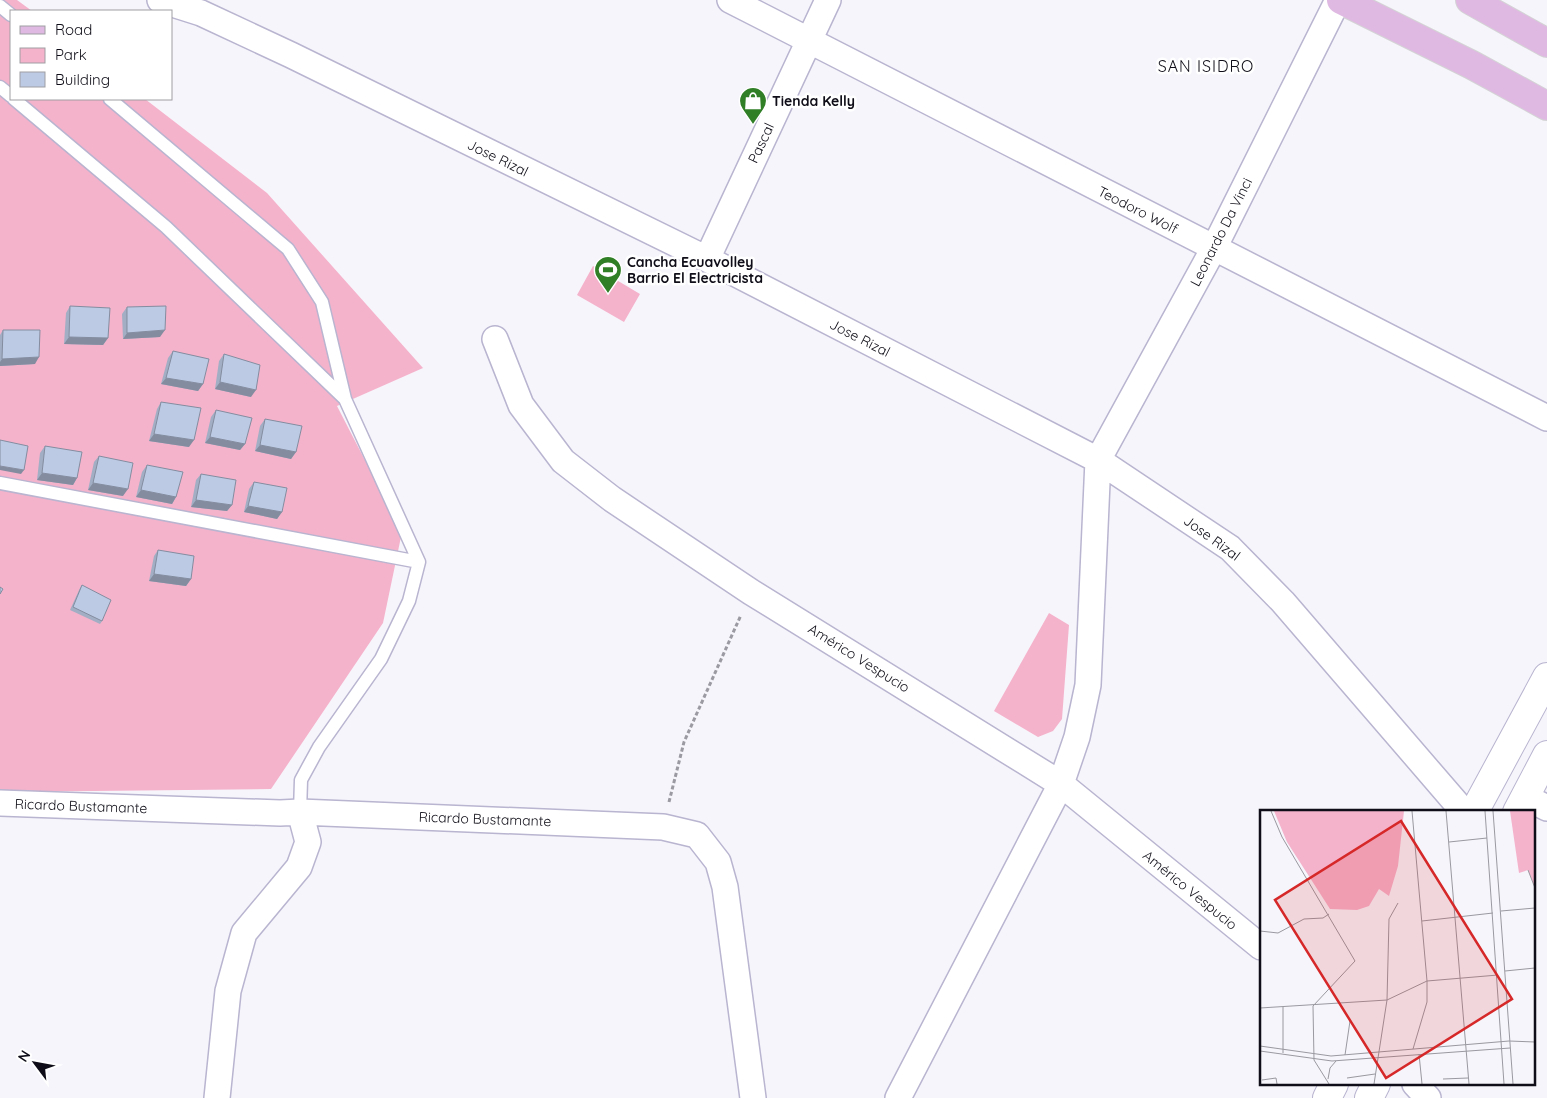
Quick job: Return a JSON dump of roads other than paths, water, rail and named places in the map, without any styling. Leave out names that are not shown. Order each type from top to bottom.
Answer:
[{"type":"main road","points":[[1340,0],[1472,65],[1547,106]]},
{"type":"main road","points":[[1470,0],[1547,42]]},
{"type":"street","name":"Jose Rizal","points":[[160,0],[201,13],[219,21],[706,260],[1098,460],[1230,548],[1283,602],[1462,810]]},
{"type":"street","name":"Teodoro Wolf","points":[[730,0],[808,42],[1547,418]]},
{"type":"street","name":"Pascal","points":[[706,260],[828,0]]},
{"type":"street","name":"Leonardo Da Vinci","points":[[1098,460],[1214,248],[1340,0]]},
{"type":"street","name":"Américo Vespucio","points":[[495,339],[520,405],[563,462],[612,499],[752,592],[1061,784],[1260,946]]},
{"type":"street","points":[[898,1098],[1061,784],[1077,737],[1088,685],[1098,460]]},
{"type":"street","points":[[1475,810],[1547,677]]},
{"type":"street","points":[[1530,806],[1547,755]]},
{"type":"street","name":"Ricardo Bustamante","points":[[0,803],[280,813],[300,812],[663,827],[697,835],[718,862],[725,887],[753,1098]]},
{"type":"street","points":[[217,1098],[228,991],[244,933],[299,867],[308,842],[300,812]]},
{"type":"street","points":[[1327,1098],[1333,1086]]},
{"type":"street","points":[[1369,1098],[1375,1086]]},
{"type":"street","points":[[1417,1086],[1428,1098]]},
{"type":"lane","points":[[0,6],[10,14]]},
{"type":"lane","points":[[0,87],[10,95]]},
{"type":"lane","points":[[15,100],[166,226],[345,399]]},
{"type":"lane","points":[[111,100],[288,248],[322,302],[345,399],[419,562],[409,601],[381,659],[319,747],[301,780],[300,812]]},
{"type":"lane","points":[[0,483],[419,562]]},
{"type":"place","name":"Tienda Kelly","points":[[753,125]]},
{"type":"place","name":"Cancha Ecuavolley Barrio El Electricista","points":[[608,294]]},
{"type":"district","name":"SAN ISIDRO","points":[[1206,66]]}]
